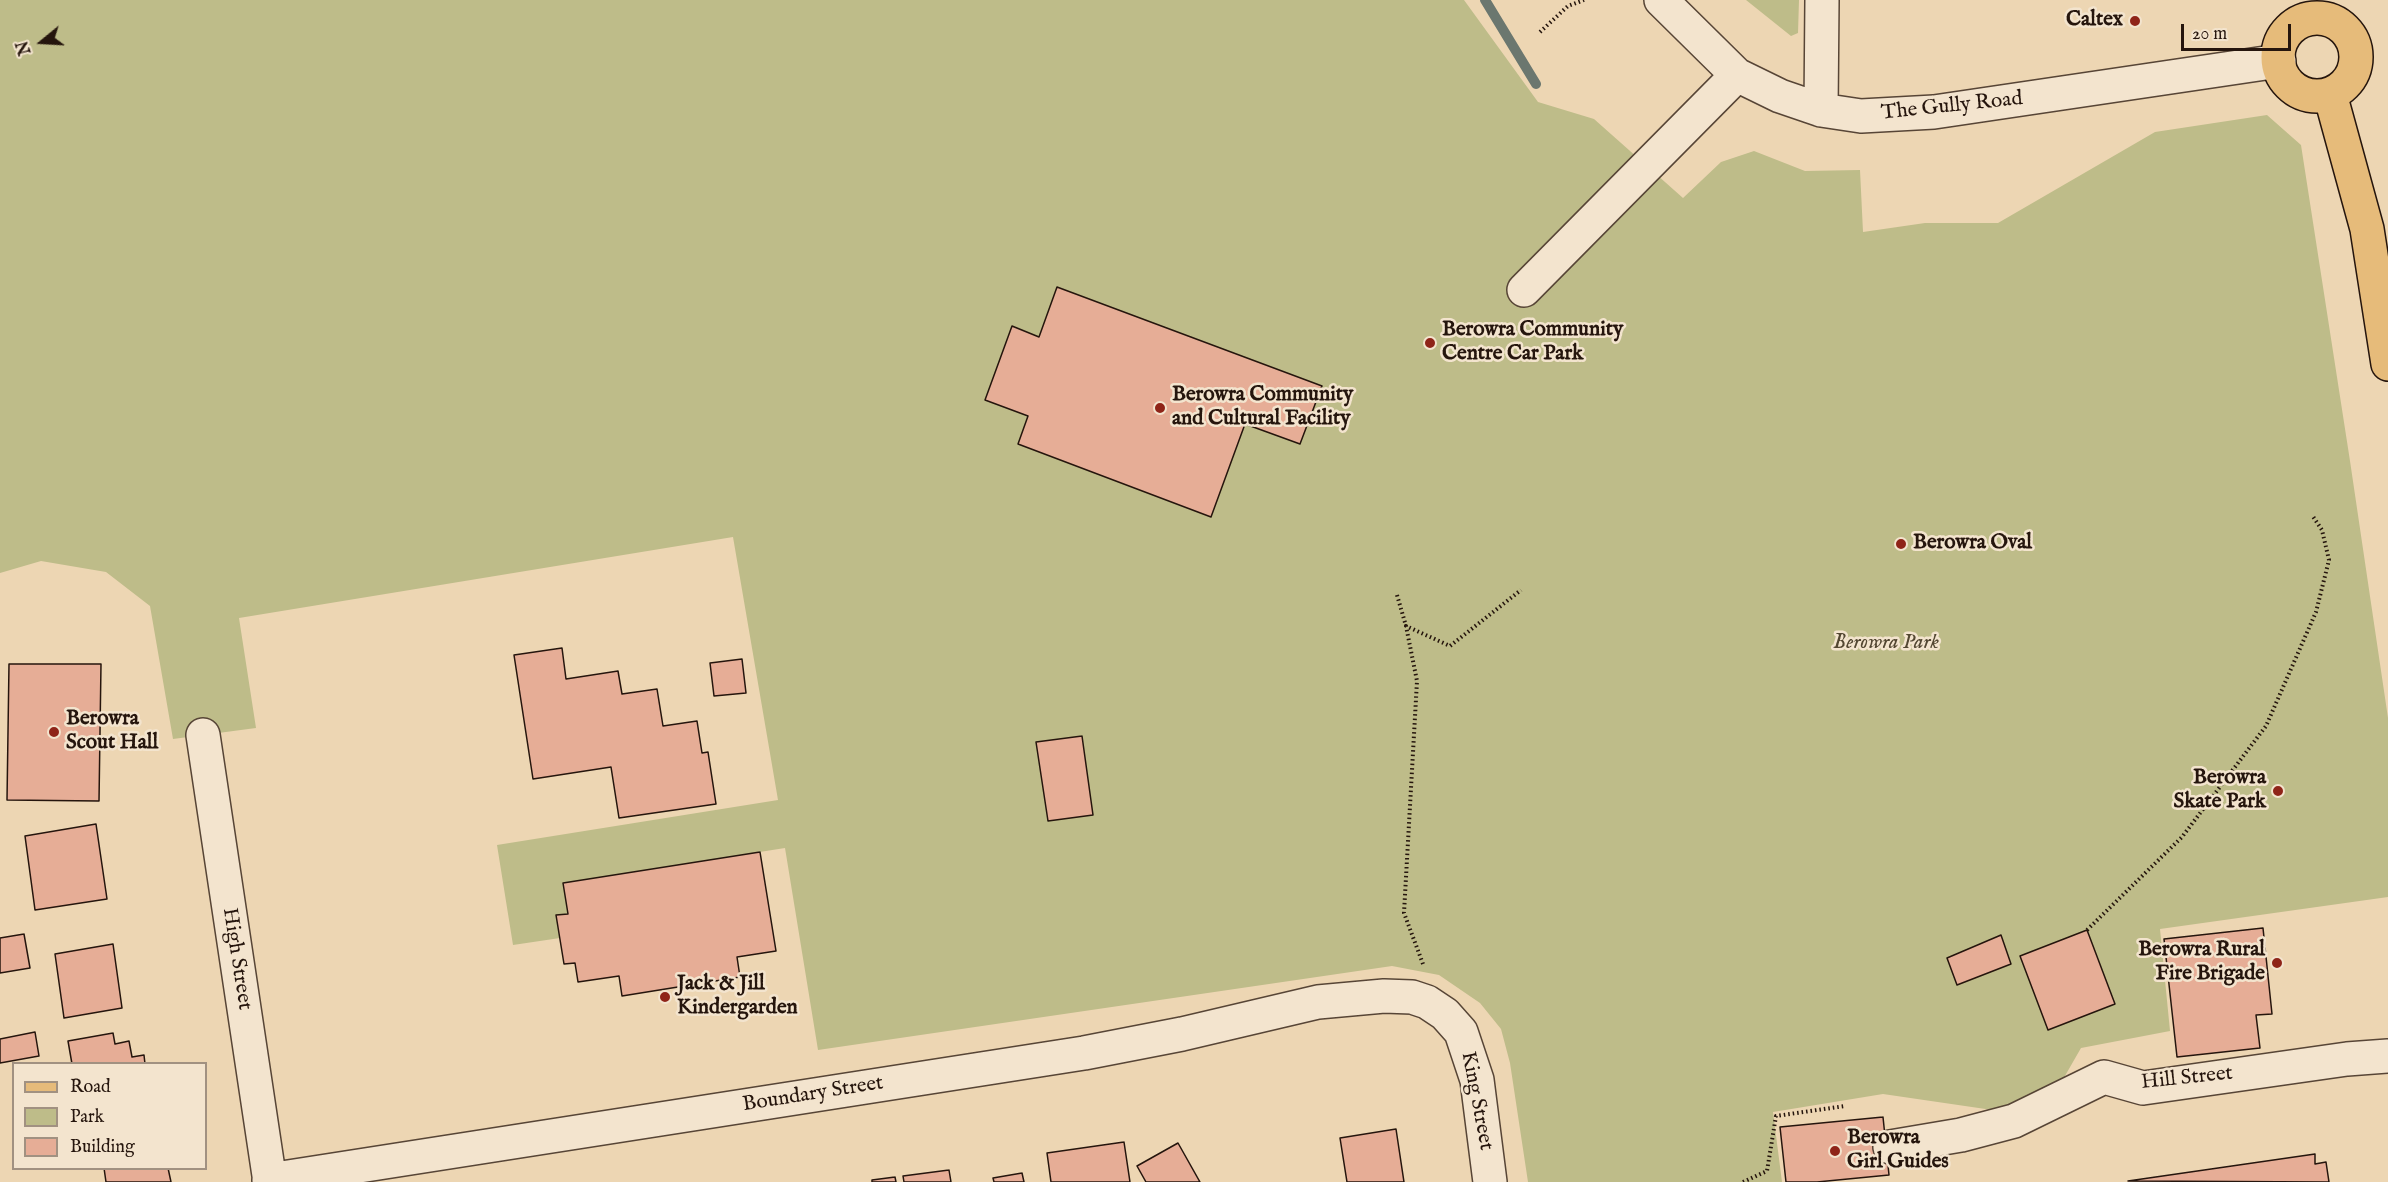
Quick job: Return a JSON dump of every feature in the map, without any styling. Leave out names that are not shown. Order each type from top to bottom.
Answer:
[{"type":"main road","points":[[2317,9],[2345,29],[2355,44],[2357,56],[2349,79],[2330,94],[2318,96],[2296,90],[2287,82],[2279,61],[2279,47],[2293,26],[2317,9]]},
{"type":"main road","points":[[2330,94],[2367,229],[2388,364]]},
{"type":"street","name":"The Gully Road","points":[[1661,0],[1737,75],[1780,96],[1821,110],[1861,116],[1910,115],[2279,61]]},
{"type":"street","points":[[1821,110],[1822,0]]},
{"type":"street","points":[[1524,290],[1737,75]]},
{"type":"street","name":"High Street","points":[[203,735],[269,1181]]},
{"type":"street","name":"Boundary Street","points":[[269,1181],[1084,1053],[1182,1034],[1289,1008],[1354,997]]},
{"type":"street","name":"King Street","points":[[1354,997],[1412,997],[1427,1002],[1445,1014],[1461,1032],[1477,1080],[1490,1182]]},
{"type":"street","name":"Hill Street","points":[[1890,1147],[1961,1135],[2014,1121],[2104,1077],[2143,1088],[2347,1059],[2388,1056]]},
{"type":"path","points":[[1540,32],[1568,6],[1584,0]]},
{"type":"path","points":[[2087,930],[2181,837],[2266,726],[2316,612],[2329,560],[2322,530],[2312,515]]},
{"type":"path","points":[[1406,626],[1450,646],[1521,590]]},
{"type":"path","points":[[1397,596],[1406,626],[1417,681],[1404,913],[1424,966]]},
{"type":"path","points":[[1743,1182],[1767,1171],[1776,1116],[1845,1106]]},
{"type":"green space","name":"Berowra Park","points":[[0,0],[1464,0],[1538,102],[1594,119],[1683,198],[1721,162],[1754,151],[1805,171],[1860,170],[1863,232],[1925,223],[1998,223],[2155,132],[2267,115],[2301,145],[2350,461],[2388,718],[2388,897],[2160,929],[2170,1031],[2081,1048],[2058,1088],[2006,1112],[1883,1094],[1773,1112],[1782,1182],[1528,1182],[1510,1063],[1501,1029],[1480,1003],[1439,975],[1392,966],[818,1050],[785,848],[563,883],[568,914],[556,916],[560,938],[513,945],[497,845],[778,800],[733,537],[239,618],[256,728],[173,739],[150,606],[106,572],[41,561],[0,573]]},
{"type":"green space","points":[[1746,0],[1799,0],[1798,33],[1791,36]]},
{"type":"building","name":"Berowra Community and Cultural Facility","points":[[1057,287],[1322,386],[1300,444],[1245,424],[1211,517],[1018,444],[1028,416],[985,400],[1012,326],[1039,337]]},
{"type":"building","points":[[562,648],[566,679],[618,671],[622,694],[657,689],[663,726],[697,721],[702,753],[708,752],[716,804],[619,818],[611,767],[533,779],[514,655]]},
{"type":"building","points":[[742,659],[746,693],[714,696],[710,663]]},
{"type":"building","name":"Berowra Scout Hall","points":[[9,664],[101,664],[99,801],[7,800]]},
{"type":"building","points":[[1082,736],[1093,815],[1048,821],[1036,742]]},
{"type":"building","points":[[96,824],[107,899],[35,910],[25,836]]},
{"type":"building","points":[[760,852],[776,951],[737,957],[740,977],[622,996],[619,976],[578,982],[575,963],[564,964],[556,915],[568,914],[563,883]]},
{"type":"building","points":[[2263,928],[2272,1014],[2256,1015],[2260,1048],[2177,1057],[2164,939]]},
{"type":"building","points":[[2087,930],[2115,1004],[2048,1030],[2020,956]]},
{"type":"building","points":[[24,934],[30,968],[0,973],[0,938]]},
{"type":"building","points":[[2001,935],[2011,964],[1957,985],[1947,958]]},
{"type":"building","points":[[113,944],[122,1008],[64,1018],[55,954]]},
{"type":"building","points":[[35,1032],[39,1056],[0,1063],[0,1039]]},
{"type":"building","points":[[113,1033],[115,1044],[129,1041],[132,1057],[144,1055],[145,1062],[72,1062],[68,1041]]},
{"type":"building","name":"Berowra Girl Guides","points":[[1883,1117],[1889,1175],[1817,1182],[1786,1182],[1780,1127]]},
{"type":"building","points":[[1396,1129],[1404,1182],[1347,1182],[1340,1138]]},
{"type":"building","points":[[1124,1142],[1130,1182],[1051,1182],[1047,1153]]},
{"type":"building","points":[[1178,1143],[1200,1182],[1146,1182],[1137,1166]]},
{"type":"building","points":[[2315,1154],[2315,1164],[2326,1162],[2329,1182],[2128,1181]]},
{"type":"building","points":[[104,1170],[168,1170],[171,1182],[106,1182]]},
{"type":"building","points":[[949,1170],[951,1182],[904,1182],[903,1176]]},
{"type":"building","points":[[1022,1173],[1024,1182],[994,1182],[993,1178]]},
{"type":"building","points":[[895,1177],[896,1182],[872,1182],[872,1180]]},
{"type":"waterway","points":[[1485,0],[1536,84]]},
{"type":"place","name":"Caltex","points":[[2135,21]]},
{"type":"place","name":"Berowra Community Centre Car Park","points":[[1430,343]]},
{"type":"place","name":"Berowra Community and Cultural Facility","points":[[1160,408]]},
{"type":"place","name":"Berowra Oval","points":[[1901,544]]},
{"type":"place","name":"Berowra Scout Hall","points":[[54,732]]},
{"type":"place","name":"Berowra Skate Park","points":[[2278,791]]},
{"type":"place","name":"Berowra Rural Fire Brigade","points":[[2277,963]]},
{"type":"place","name":"Jack & Jill Kindergarden","points":[[665,997]]},
{"type":"place","name":"Berowra Girl Guides","points":[[1835,1151]]}]
